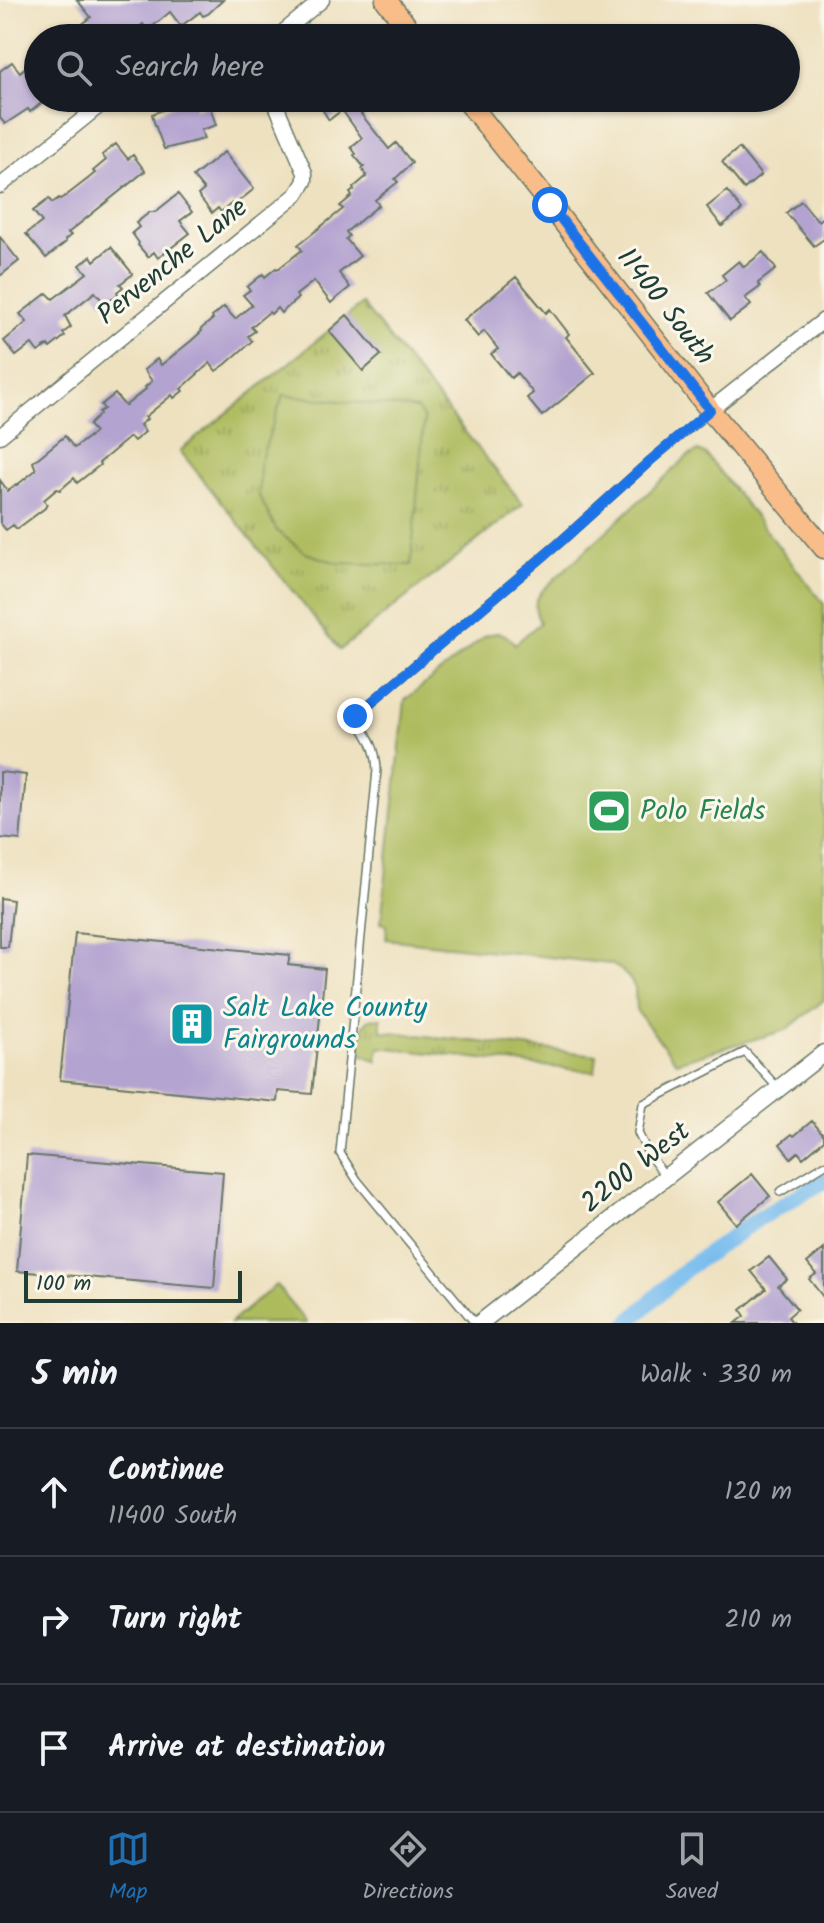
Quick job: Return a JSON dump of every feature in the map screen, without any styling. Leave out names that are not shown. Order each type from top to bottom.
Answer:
[{"type":"main road","points":[[386,0],[405,24]]},
{"type":"main road","name":"11400 South","points":[[476,112],[710,410],[824,548]]},
{"type":"street","points":[[293,24],[322,0]]},
{"type":"street","points":[[0,186],[92,112]]},
{"type":"street","name":"Pervenche Lane","points":[[0,436],[297,194],[305,181],[305,173],[279,112]]},
{"type":"street","points":[[710,410],[824,320]]},
{"type":"street","name":"2200 West","points":[[478,1323],[824,1053]]},
{"type":"lane","points":[[478,1323],[357,1180],[340,1153],[377,770],[377,755],[355,716],[539,561],[710,410]]},
{"type":"lane","points":[[666,1177],[649,1155],[638,1133],[643,1104],[745,1052],[778,1089]]},
{"type":"lane","points":[[780,1192],[824,1165]]},
{"type":"green space","points":[[362,304],[523,504],[340,650],[180,451]]},
{"type":"green space","points":[[283,395],[417,409],[424,419],[411,565],[337,563],[306,553],[277,531],[259,496],[260,462]]},
{"type":"green space","name":"Polo Fields","points":[[698,451],[712,462],[824,604],[824,1000],[786,1030],[676,1062],[636,1010],[635,988],[629,978],[611,964],[386,939],[387,924],[381,922],[405,700],[485,636],[502,634],[515,644],[540,623],[535,604],[545,588],[688,456]]},
{"type":"green space","points":[[381,1018],[381,1031],[597,1055],[595,1072],[379,1047],[377,1061],[363,1055],[360,1036],[369,1019]]},
{"type":"green space","points":[[276,1285],[307,1323],[230,1323]]},
{"type":"building","points":[[77,0],[223,0],[208,14],[203,16],[200,12],[184,24],[179,24],[170,12],[156,24],[83,24],[91,17]]},
{"type":"building","points":[[12,62],[20,72],[24,68],[24,112],[5,124],[0,118],[0,71]]},
{"type":"building","points":[[212,112],[216,125],[201,130],[204,139],[164,149],[152,114]]},
{"type":"building","points":[[324,112],[339,112],[329,120]]},
{"type":"building","points":[[343,112],[364,112],[361,114],[389,149],[396,143],[412,163],[395,179],[398,182],[375,200],[379,205],[346,232],[349,236],[346,239],[360,256],[339,273],[350,287],[331,303],[314,281],[296,295],[298,298],[281,313],[277,308],[271,314],[269,312],[251,327],[255,331],[248,336],[252,341],[226,364],[216,371],[210,363],[181,389],[183,391],[174,398],[172,395],[145,417],[147,419],[140,425],[145,432],[134,441],[130,437],[77,483],[74,478],[60,490],[57,489],[44,500],[47,504],[45,508],[17,529],[13,525],[6,530],[0,523],[0,480],[8,491],[17,485],[36,470],[33,462],[65,436],[74,448],[95,432],[89,425],[104,409],[101,405],[115,394],[125,406],[146,389],[152,381],[144,370],[157,359],[161,365],[202,331],[224,307],[235,319],[252,305],[243,295],[250,290],[247,287],[302,250],[298,245],[343,209],[340,206],[352,196],[353,188],[367,176],[351,147],[362,138]]},
{"type":"building","points":[[116,144],[128,159],[133,155],[145,171],[68,233],[71,235],[66,242],[46,258],[26,234],[42,222],[33,211],[49,199],[52,203],[67,195],[89,178],[106,160],[102,155]]},
{"type":"building","points":[[739,148],[761,175],[744,189],[722,162]]},
{"type":"building","points":[[224,152],[254,189],[234,205],[232,203],[221,212],[218,208],[212,213],[198,195],[204,190],[193,177]]},
{"type":"building","points":[[727,191],[742,210],[722,226],[707,207]]},
{"type":"building","points":[[178,194],[192,212],[180,221],[190,233],[158,258],[154,252],[148,257],[132,233],[139,227],[136,223]]},
{"type":"building","points":[[801,201],[818,221],[824,216],[824,239],[814,246],[786,213]]},
{"type":"building","points":[[0,237],[19,261],[0,276]]},
{"type":"building","points":[[111,247],[133,274],[120,284],[123,287],[118,294],[105,304],[95,292],[65,316],[71,327],[63,333],[65,336],[50,348],[48,345],[38,352],[32,344],[16,356],[4,341],[27,322],[20,314],[47,293],[53,299],[87,273],[80,265],[91,256],[94,261]]},
{"type":"building","points":[[763,252],[776,269],[745,298],[751,305],[730,321],[708,293],[726,280],[722,275],[739,261],[744,267]]},
{"type":"building","points":[[516,277],[546,313],[550,309],[569,334],[566,337],[595,373],[542,416],[527,398],[533,393],[517,373],[511,378],[491,354],[498,349],[484,331],[478,337],[464,320]]},
{"type":"building","points":[[347,315],[381,355],[363,371],[329,331]]},
{"type":"building","points":[[0,772],[26,775],[20,840],[0,838]]},
{"type":"building","points":[[0,898],[13,900],[8,947],[0,947]]},
{"type":"building","name":"Salt Lake County Fairgrounds","points":[[75,933],[290,955],[288,965],[325,969],[312,1094],[278,1091],[277,1102],[60,1080]]},
{"type":"building","points":[[812,1121],[824,1135],[824,1140],[803,1158],[798,1152],[791,1158],[780,1144]]},
{"type":"building","points":[[27,1155],[223,1172],[214,1288],[17,1271]]},
{"type":"building","points":[[752,1174],[770,1196],[736,1224],[718,1202]]},
{"type":"building","points":[[824,1249],[824,1298],[809,1279],[816,1274],[807,1263]]},
{"type":"building","points":[[769,1257],[787,1279],[778,1286],[797,1309],[788,1317],[793,1323],[736,1323],[745,1316],[741,1310],[766,1289],[751,1271]]},
{"type":"waterway","points":[[628,1323],[687,1268],[761,1217],[824,1181]]},
{"type":"place","name":"Polo Fields","points":[[609,811]]},
{"type":"place","name":"Salt Lake County Fairgrounds","points":[[192,1024]]},
{"type":"route","points":[[355,716],[710,410],[550,205]]}]
